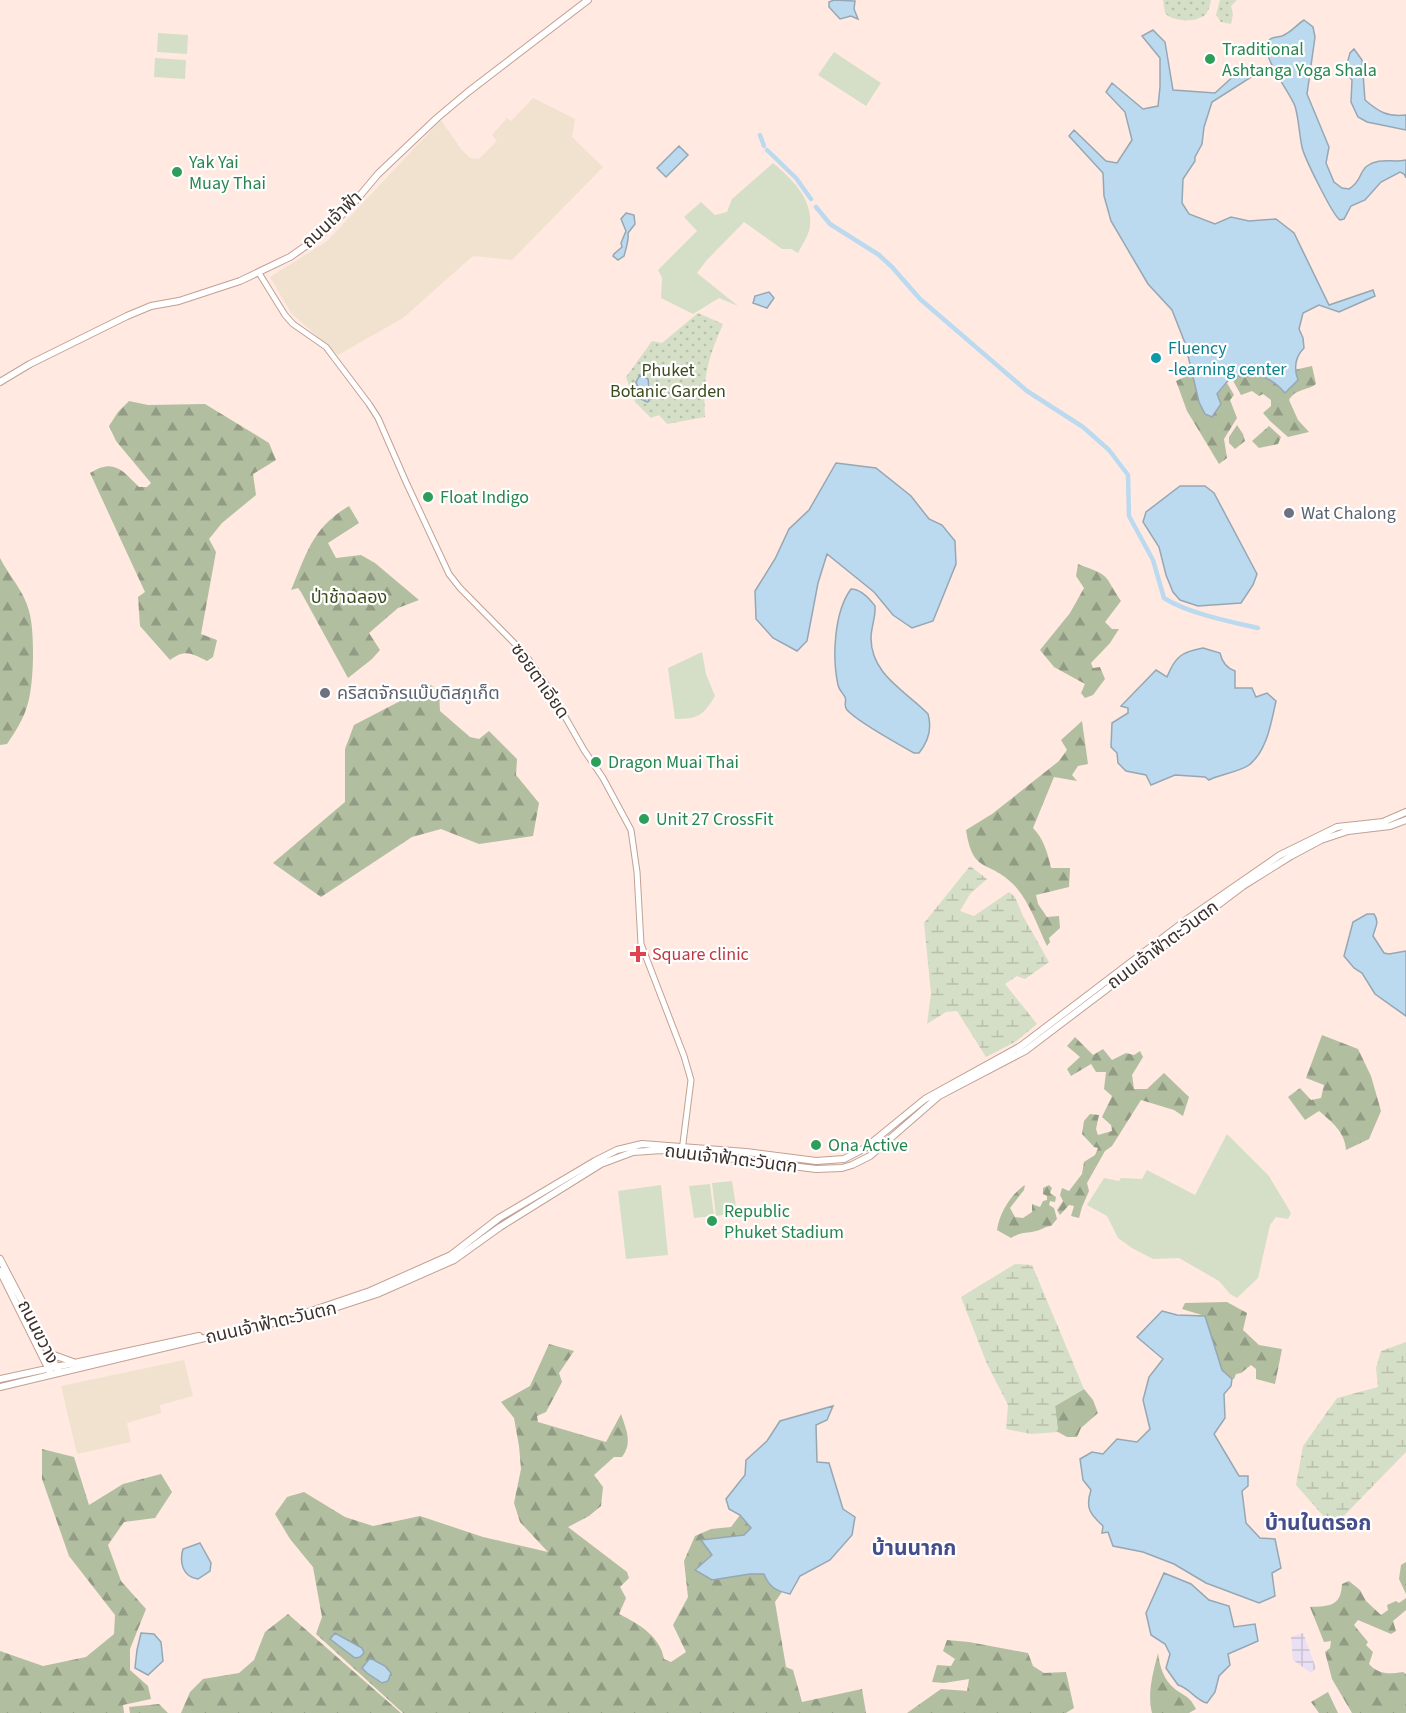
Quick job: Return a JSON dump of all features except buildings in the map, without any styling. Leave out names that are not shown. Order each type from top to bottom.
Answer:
[{"type":"main road","name":"ถนนเจ้าฟ้า","points":[[0,382],[30,364],[151,306],[178,301],[240,281],[290,257],[320,236],[352,205],[378,174],[437,118],[588,0]]},
{"type":"main road","name":"ถนนเจ้าฟ้าตะวันตก","points":[[0,1387],[54,1371],[316,1314],[345,1305],[454,1260],[501,1227],[601,1164],[633,1152],[682,1150],[746,1152],[816,1161],[844,1159],[865,1148],[925,1099],[1021,1046],[1189,918],[1280,855],[1337,827],[1383,822],[1406,812]]},
{"type":"main road","name":"ถนนเจ้าฟ้าตะวันตก","points":[[0,1379],[36,1371],[54,1371],[75,1363],[307,1312],[370,1292],[451,1255],[500,1218],[617,1150],[642,1144],[816,1169],[842,1168],[862,1161],[939,1096],[1025,1051],[1243,886],[1321,840],[1348,831],[1390,826],[1406,820]]},
{"type":"main road","name":"ถนนขวาง","points":[[0,1259],[54,1371]]},
{"type":"main road","name":"ถนนขวาง","points":[[0,1271],[45,1352]]},
{"type":"main road","points":[[36,1371],[45,1352],[75,1363]]},
{"type":"street","name":"ซอยตาเอียด","points":[[259,273],[285,315],[293,324],[326,347],[369,404],[378,418],[448,574],[524,653],[548,687],[603,778],[631,830],[637,872],[641,944],[692,1080],[682,1150]]},
{"type":"shaded area","points":[[533,98],[575,119],[572,137],[603,167],[512,260],[473,256],[403,318],[338,355],[291,313],[270,277],[327,241],[441,120],[461,149],[470,158],[479,159],[497,141],[492,135],[507,118],[511,121]]},
{"type":"shaded area","points":[[184,1360],[193,1396],[160,1405],[161,1413],[127,1423],[131,1442],[77,1454],[61,1386]]},
{"type":"shaded area","points":[[1303,1633],[1316,1668],[1311,1673],[1293,1660],[1291,1637]]},
{"type":"green space","points":[[1163,0],[1211,0],[1206,14],[1197,19],[1185,20],[1165,13]]},
{"type":"green space","points":[[1220,0],[1237,0],[1231,6],[1233,14],[1231,24],[1221,22],[1216,15]]},
{"type":"green space","points":[[158,33],[188,35],[187,54],[157,52]]},
{"type":"green space","points":[[834,52],[881,83],[866,106],[818,75]]},
{"type":"green space","points":[[155,58],[186,60],[185,79],[154,77]]},
{"type":"green space","points":[[773,163],[800,190],[808,207],[810,226],[798,253],[791,249],[782,249],[744,222],[697,273],[738,306],[719,298],[693,314],[661,298],[662,278],[658,270],[697,231],[684,217],[701,202],[715,215],[727,212],[732,199]]},
{"type":"green space","name":"Phuket Botanic Garden","points":[[698,313],[723,324],[707,369],[705,417],[667,424],[659,415],[651,418],[635,402],[626,377],[652,341],[662,343]]},
{"type":"green space","points":[[1312,366],[1316,384],[1294,394],[1289,400],[1298,420],[1309,432],[1288,437],[1263,413],[1271,406],[1271,400],[1263,394],[1259,396],[1252,391],[1241,395],[1231,377],[1254,374],[1276,382],[1294,370]]},
{"type":"green space","points":[[1193,373],[1199,402],[1205,414],[1212,416],[1221,404],[1217,395],[1227,383],[1234,395],[1230,400],[1237,418],[1224,439],[1227,458],[1219,464],[1187,411],[1176,381]]},
{"type":"green space","points":[[129,401],[148,405],[205,404],[269,443],[276,460],[253,474],[256,495],[222,523],[209,539],[216,552],[201,634],[217,640],[213,657],[207,661],[188,653],[180,654],[170,660],[140,626],[138,597],[145,592],[90,473],[105,466],[112,466],[122,471],[139,487],[147,487],[151,483],[116,441],[109,426]]},
{"type":"green space","points":[[1237,425],[1245,441],[1235,449],[1229,443],[1229,437]]},
{"type":"green space","points":[[1269,426],[1281,437],[1278,444],[1259,448],[1252,441]]},
{"type":"green space","name":"ป่าช้าฉลอง","points":[[349,506],[359,523],[328,543],[336,558],[361,555],[375,563],[419,600],[398,608],[369,633],[380,650],[348,678],[301,592],[298,588],[291,590],[312,542],[327,523]]},
{"type":"green space","points":[[0,558],[27,604],[31,620],[33,657],[32,683],[26,709],[7,744],[0,745]]},
{"type":"green space","points":[[1078,564],[1105,577],[1121,601],[1105,622],[1112,629],[1119,629],[1110,643],[1091,663],[1093,668],[1100,667],[1105,679],[1093,695],[1085,698],[1081,693],[1085,684],[1054,667],[1040,650],[1070,613],[1084,588],[1076,576]]},
{"type":"green space","points":[[702,652],[706,674],[715,696],[699,715],[675,719],[668,668]]},
{"type":"green space","points":[[431,685],[439,692],[440,711],[470,737],[479,739],[489,731],[517,759],[516,775],[539,803],[533,836],[479,844],[441,829],[412,837],[321,897],[273,863],[345,802],[345,749],[354,725]]},
{"type":"green space","points":[[1082,721],[1088,764],[1078,766],[1072,775],[1077,781],[1054,777],[1033,828],[1045,846],[1051,868],[1070,868],[1069,887],[1036,895],[1038,904],[1047,917],[1059,916],[1060,928],[1049,938],[1050,942],[1047,946],[1024,897],[1004,876],[977,860],[969,844],[966,830],[992,814],[1059,761],[1067,750],[1061,740]]},
{"type":"green space","points":[[970,866],[987,879],[970,894],[960,911],[974,916],[1009,892],[1015,897],[1049,962],[1025,979],[1017,976],[1005,984],[1037,1024],[1015,1042],[986,1057],[957,1011],[946,1012],[927,1024],[931,993],[924,923]]},
{"type":"green space","points":[[1322,1035],[1358,1049],[1371,1076],[1381,1111],[1369,1139],[1346,1150],[1343,1138],[1329,1119],[1319,1111],[1305,1120],[1288,1097],[1300,1088],[1311,1100],[1321,1098],[1324,1085],[1306,1078]]},
{"type":"green space","points":[[1075,1037],[1093,1055],[1103,1049],[1112,1060],[1126,1053],[1134,1055],[1140,1051],[1143,1057],[1132,1075],[1134,1089],[1147,1089],[1164,1073],[1189,1097],[1183,1116],[1174,1110],[1141,1100],[1112,1146],[1105,1151],[1087,1183],[1089,1191],[1079,1218],[1071,1216],[1074,1206],[1069,1205],[1060,1215],[1057,1210],[1063,1201],[1060,1195],[1062,1188],[1069,1191],[1082,1174],[1084,1162],[1095,1155],[1098,1148],[1094,1147],[1082,1134],[1084,1121],[1090,1114],[1099,1115],[1096,1129],[1098,1135],[1112,1131],[1111,1125],[1102,1117],[1112,1096],[1104,1089],[1106,1072],[1096,1072],[1091,1064],[1071,1076],[1067,1069],[1080,1057],[1067,1046]]},
{"type":"green space","points":[[1227,1134],[1269,1176],[1291,1213],[1288,1219],[1276,1217],[1270,1225],[1258,1278],[1237,1298],[1230,1294],[1219,1281],[1179,1258],[1153,1259],[1132,1248],[1118,1238],[1107,1216],[1087,1205],[1104,1178],[1119,1181],[1121,1178],[1142,1179],[1147,1170],[1195,1195]]},
{"type":"green space","points":[[732,1181],[737,1213],[716,1216],[712,1183]]},
{"type":"green space","points":[[710,1184],[714,1216],[694,1218],[689,1186]]},
{"type":"green space","points":[[661,1185],[668,1255],[626,1259],[618,1191]]},
{"type":"green space","points":[[1025,1185],[1024,1190],[1010,1208],[1015,1217],[1023,1218],[1032,1212],[1032,1204],[1040,1207],[1043,1201],[1047,1200],[1047,1196],[1043,1194],[1043,1188],[1049,1185],[1052,1188],[1050,1193],[1056,1197],[1055,1202],[1050,1201],[1049,1205],[1054,1208],[1057,1219],[1051,1226],[1011,1238],[997,1230],[998,1224],[1011,1199]]},
{"type":"green space","points":[[1015,1264],[1032,1265],[1084,1389],[1055,1406],[1058,1432],[1031,1434],[1006,1429],[1008,1405],[987,1364],[961,1297]]},
{"type":"green space","points":[[1227,1302],[1247,1313],[1243,1330],[1259,1345],[1282,1349],[1275,1384],[1256,1379],[1256,1369],[1251,1365],[1232,1379],[1222,1370],[1205,1316],[1182,1309],[1185,1303]]},
{"type":"green space","points":[[1406,1342],[1406,1452],[1333,1527],[1296,1485],[1303,1446],[1337,1398],[1378,1387],[1376,1368],[1381,1351]]},
{"type":"green space","points":[[549,1344],[574,1351],[559,1373],[562,1382],[546,1412],[537,1416],[538,1422],[606,1442],[621,1414],[626,1431],[628,1441],[622,1457],[614,1457],[594,1475],[603,1487],[601,1506],[589,1516],[568,1527],[627,1572],[629,1578],[620,1587],[626,1598],[619,1614],[653,1637],[664,1659],[671,1662],[686,1652],[673,1625],[688,1597],[684,1561],[695,1536],[711,1529],[731,1527],[740,1515],[751,1528],[744,1535],[702,1540],[712,1555],[695,1569],[712,1580],[764,1574],[768,1583],[782,1592],[775,1602],[786,1667],[793,1670],[802,1702],[862,1689],[866,1713],[403,1713],[316,1634],[322,1617],[313,1567],[290,1539],[275,1514],[287,1497],[304,1492],[345,1517],[373,1526],[420,1516],[483,1537],[548,1552],[520,1522],[514,1503],[521,1469],[519,1446],[514,1418],[501,1402],[530,1386]]},
{"type":"green space","points":[[1084,1389],[1093,1400],[1098,1413],[1081,1428],[1077,1437],[1067,1437],[1058,1432],[1055,1406]]},
{"type":"green space","points":[[42,1449],[74,1457],[89,1505],[123,1484],[161,1474],[172,1492],[155,1518],[124,1522],[108,1545],[121,1581],[146,1609],[130,1649],[130,1670],[148,1686],[151,1699],[123,1705],[124,1713],[0,1713],[0,1651],[43,1666],[86,1657],[114,1634],[115,1615],[69,1556],[42,1479]]},
{"type":"green space","points":[[1406,1562],[1406,1594],[1399,1579],[1401,1565]]},
{"type":"green space","points":[[1349,1581],[1360,1590],[1366,1601],[1381,1615],[1388,1610],[1387,1605],[1396,1601],[1399,1603],[1406,1598],[1406,1610],[1393,1621],[1396,1631],[1391,1634],[1358,1620],[1354,1625],[1373,1652],[1369,1664],[1373,1668],[1384,1673],[1403,1672],[1406,1674],[1406,1713],[1352,1713],[1332,1679],[1325,1652],[1330,1648],[1331,1641],[1324,1642],[1310,1607],[1333,1604],[1339,1597],[1342,1584]]},
{"type":"green space","points":[[288,1614],[401,1713],[181,1713],[190,1692],[203,1679],[239,1673],[254,1660],[265,1632]]},
{"type":"green space","points":[[947,1640],[1028,1653],[1033,1666],[1044,1673],[1066,1672],[1074,1708],[1066,1713],[907,1713],[941,1689],[967,1691],[969,1679],[944,1683],[932,1682],[937,1665],[951,1666],[955,1659],[943,1651]]},
{"type":"green space","points":[[1158,1653],[1165,1677],[1175,1689],[1189,1699],[1196,1709],[1189,1713],[1152,1713],[1150,1690]]},
{"type":"green space","points":[[1328,1692],[1338,1713],[1319,1713],[1311,1702]]},
{"type":"green space","points":[[159,1704],[168,1713],[130,1713],[129,1707]]},
{"type":"water","points":[[834,0],[855,1],[854,9],[858,19],[851,16],[840,19],[829,7],[829,2]]},
{"type":"water","points":[[1304,20],[1313,27],[1315,37],[1307,94],[1329,147],[1326,163],[1334,182],[1342,188],[1349,189],[1356,183],[1364,168],[1372,163],[1406,160],[1406,178],[1400,172],[1381,182],[1365,200],[1351,206],[1344,219],[1340,220],[1325,198],[1308,162],[1302,147],[1295,106],[1267,50],[1269,40],[1282,36]]},
{"type":"water","points":[[1153,30],[1165,42],[1173,90],[1215,93],[1239,71],[1251,65],[1256,74],[1212,102],[1204,127],[1202,144],[1195,161],[1183,179],[1182,203],[1189,214],[1215,224],[1231,217],[1249,221],[1276,219],[1294,233],[1329,305],[1373,290],[1375,296],[1339,312],[1319,305],[1303,313],[1299,329],[1304,348],[1296,363],[1298,380],[1285,393],[1279,386],[1261,376],[1231,377],[1217,394],[1221,404],[1212,417],[1205,414],[1199,402],[1185,343],[1172,310],[1148,284],[1111,221],[1104,196],[1103,173],[1069,136],[1074,130],[1106,161],[1117,163],[1132,140],[1125,112],[1106,92],[1112,83],[1143,109],[1158,106],[1160,58],[1142,36]]},
{"type":"water","points":[[1354,49],[1362,60],[1365,100],[1384,113],[1406,115],[1406,130],[1367,122],[1358,117],[1351,102],[1352,80],[1345,71],[1350,53]]},
{"type":"water","points":[[679,146],[688,155],[666,177],[657,168]]},
{"type":"water","points":[[626,213],[634,215],[635,224],[628,233],[624,256],[618,260],[613,256],[622,247],[621,243],[626,231],[621,219]]},
{"type":"water","points":[[769,292],[774,298],[767,308],[753,303],[755,296]]},
{"type":"water","points":[[640,375],[648,379],[649,401],[647,402],[639,398],[637,393],[640,392],[636,382]]},
{"type":"water","points":[[836,463],[876,468],[911,496],[929,519],[942,525],[955,541],[956,564],[933,621],[912,628],[893,615],[874,592],[827,554],[818,583],[807,641],[797,651],[773,638],[756,619],[755,591],[775,559],[789,529],[809,510]]},
{"type":"water","points":[[1180,486],[1205,486],[1214,493],[1257,574],[1253,585],[1241,603],[1198,606],[1180,600],[1173,592],[1159,547],[1143,522],[1146,512]]},
{"type":"water","points":[[851,589],[861,592],[875,606],[871,638],[873,651],[883,672],[928,714],[930,724],[928,735],[919,753],[914,753],[879,733],[860,721],[846,708],[845,697],[838,685],[835,648],[841,610]]},
{"type":"water","points":[[1203,648],[1220,653],[1225,664],[1235,671],[1235,688],[1252,688],[1256,697],[1267,693],[1276,701],[1264,744],[1255,759],[1241,769],[1209,780],[1205,777],[1175,775],[1151,785],[1146,775],[1126,771],[1118,763],[1117,753],[1111,747],[1112,723],[1128,713],[1128,708],[1121,706],[1156,670],[1167,677],[1180,656]]},
{"type":"water","points":[[1367,914],[1374,914],[1376,917],[1373,936],[1384,953],[1406,951],[1406,1016],[1375,994],[1362,973],[1354,968],[1344,956],[1353,922]]},
{"type":"water","points":[[1162,1311],[1177,1315],[1205,1316],[1222,1370],[1232,1379],[1231,1386],[1224,1394],[1225,1418],[1214,1434],[1239,1476],[1248,1476],[1248,1486],[1242,1491],[1246,1523],[1260,1538],[1275,1539],[1281,1568],[1272,1573],[1275,1596],[1259,1603],[1206,1583],[1174,1564],[1143,1552],[1113,1546],[1108,1532],[1102,1533],[1103,1526],[1090,1510],[1091,1490],[1083,1480],[1080,1459],[1092,1452],[1103,1454],[1117,1439],[1137,1442],[1150,1429],[1143,1400],[1149,1377],[1163,1359],[1137,1337]]},
{"type":"water","points":[[833,1406],[827,1420],[816,1425],[817,1462],[829,1463],[843,1509],[855,1517],[852,1535],[830,1560],[800,1576],[790,1594],[774,1588],[764,1574],[712,1580],[695,1570],[712,1555],[701,1540],[744,1535],[751,1528],[740,1515],[729,1509],[726,1499],[745,1475],[746,1460],[767,1441],[780,1421]]},
{"type":"water","points":[[200,1543],[211,1563],[210,1571],[198,1579],[186,1572],[182,1559],[183,1549]]},
{"type":"water","points":[[1164,1573],[1191,1584],[1209,1600],[1229,1606],[1234,1627],[1255,1624],[1258,1641],[1228,1654],[1230,1665],[1219,1676],[1215,1692],[1207,1703],[1178,1685],[1166,1668],[1170,1654],[1165,1644],[1151,1635],[1146,1613]]},
{"type":"water","points":[[141,1633],[154,1634],[161,1642],[163,1661],[148,1675],[135,1668]]},
{"type":"water","points":[[335,1633],[362,1648],[364,1653],[355,1658],[330,1639]]},
{"type":"water","points":[[370,1658],[385,1666],[391,1673],[388,1681],[382,1683],[362,1668]]},
{"type":"waterway","points":[[760,135],[764,146]]},
{"type":"waterway","points":[[767,150],[796,178],[811,199]]},
{"type":"waterway","points":[[816,207],[830,224],[879,255],[920,299],[1027,391],[1083,427],[1109,450],[1128,475],[1129,516],[1153,560],[1164,598],[1197,613],[1258,628]]},
{"type":"place","name":"Traditional Ashtanga Yoga Shala","points":[[1210,59]]},
{"type":"place","name":"Yak Yai Muay Thai","points":[[177,172]]},
{"type":"place","name":"Fluency -learning center","points":[[1156,358]]},
{"type":"place","name":"Float Indigo","points":[[428,497]]},
{"type":"place","name":"Wat Chalong","points":[[1289,513]]},
{"type":"place","name":"คริสตจักรแบ๊บติสภูเก็ต","points":[[325,693]]},
{"type":"place","name":"Dragon Muai Thai","points":[[596,762]]},
{"type":"place","name":"Unit 27 CrossFit","points":[[644,819]]},
{"type":"place","name":"Square clinic","points":[[638,954]]},
{"type":"place","name":"Ona Active","points":[[816,1145]]},
{"type":"place","name":"Republic Phuket Stadium","points":[[712,1221]]},
{"type":"district","name":"บ้านในตรอก","points":[[1318,1523]]},
{"type":"district","name":"บ้านนากก","points":[[914,1548]]}]
